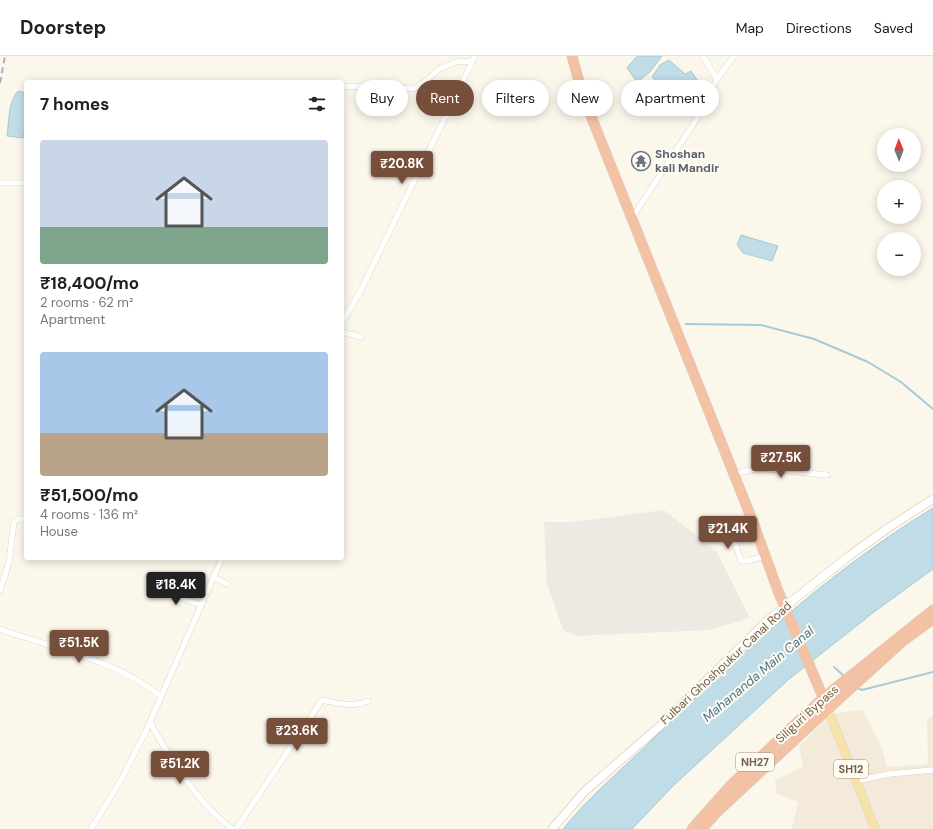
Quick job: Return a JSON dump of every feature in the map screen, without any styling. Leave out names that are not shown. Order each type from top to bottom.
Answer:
[{"type":"highway","points":[[572,56],[583,96],[753,522],[785,608],[828,709]]},
{"type":"highway","name":"Siliguri Bypass","points":[[692,829],[731,785],[823,698],[852,673],[933,610]]},
{"type":"highway","name":"NH27","points":[[702,829],[716,814],[828,709],[860,682],[903,641],[933,619]]},
{"type":"main road","name":"SH12","points":[[828,709],[875,829]]},
{"type":"street","points":[[703,56],[717,79]]},
{"type":"street","points":[[632,218],[698,117],[717,79],[734,56]]},
{"type":"street","points":[[344,86],[413,89],[423,83],[439,69],[456,62],[474,58]]},
{"type":"street","points":[[344,319],[360,292],[474,58]]},
{"type":"street","points":[[0,183],[24,183]]},
{"type":"street","points":[[344,333],[361,337]]},
{"type":"street","points":[[733,474],[759,468],[827,475]]},
{"type":"street","name":"Fulbari Ghoshpukur Canal Road","points":[[552,829],[584,792],[661,724],[768,620],[849,556],[888,528],[933,499]]},
{"type":"street","points":[[0,591],[9,562],[14,522],[19,519],[24,519]]},
{"type":"street","points":[[753,522],[734,529],[733,535],[741,560],[747,561],[766,556]]},
{"type":"street","points":[[91,829],[120,782],[150,722],[181,656],[221,560]]},
{"type":"street","points":[[213,577],[227,584]]},
{"type":"street","points":[[157,590],[201,605]]},
{"type":"street","points":[[0,629],[96,660],[152,688],[161,696]]},
{"type":"street","points":[[236,829],[322,700],[351,705],[358,705],[368,701]]},
{"type":"street","points":[[150,722],[171,758],[208,808],[232,829]]},
{"type":"street","points":[[855,781],[889,774],[933,770]]},
{"type":"shaded area","points":[[664,510],[717,552],[750,618],[710,630],[577,636],[563,630],[547,584],[544,522],[573,522]]},
{"type":"shaded area","points":[[863,710],[882,748],[887,767],[928,764],[927,718],[933,716],[933,829],[792,829],[798,802],[777,794],[775,780],[803,767],[799,747],[821,723],[836,713]]},
{"type":"water","points":[[637,56],[662,56],[650,72],[640,80],[636,80],[627,68]]},
{"type":"water","points":[[669,60],[685,74],[691,71],[697,80],[655,80],[652,77],[660,65]]},
{"type":"water","points":[[18,91],[24,92],[23,138],[7,136],[12,100]]},
{"type":"water","points":[[741,235],[778,246],[772,261],[743,253],[737,245]]},
{"type":"water","name":"Mahananda Main Canal","points":[[933,508],[933,569],[874,612],[788,680],[673,786],[632,829],[563,829],[604,785],[715,679],[784,617],[857,560],[894,533]]},
{"type":"waterway","points":[[686,324],[761,325],[814,339],[868,362],[901,382],[933,409]]},
{"type":"waterway","points":[[834,667],[845,677]]},
{"type":"waterway","points":[[855,687],[862,690],[933,672]]},
{"type":"railway","points":[[0,83],[5,56]]},
{"type":"place","name":"Shoshan kali Mandir","points":[[641,161]]}]
